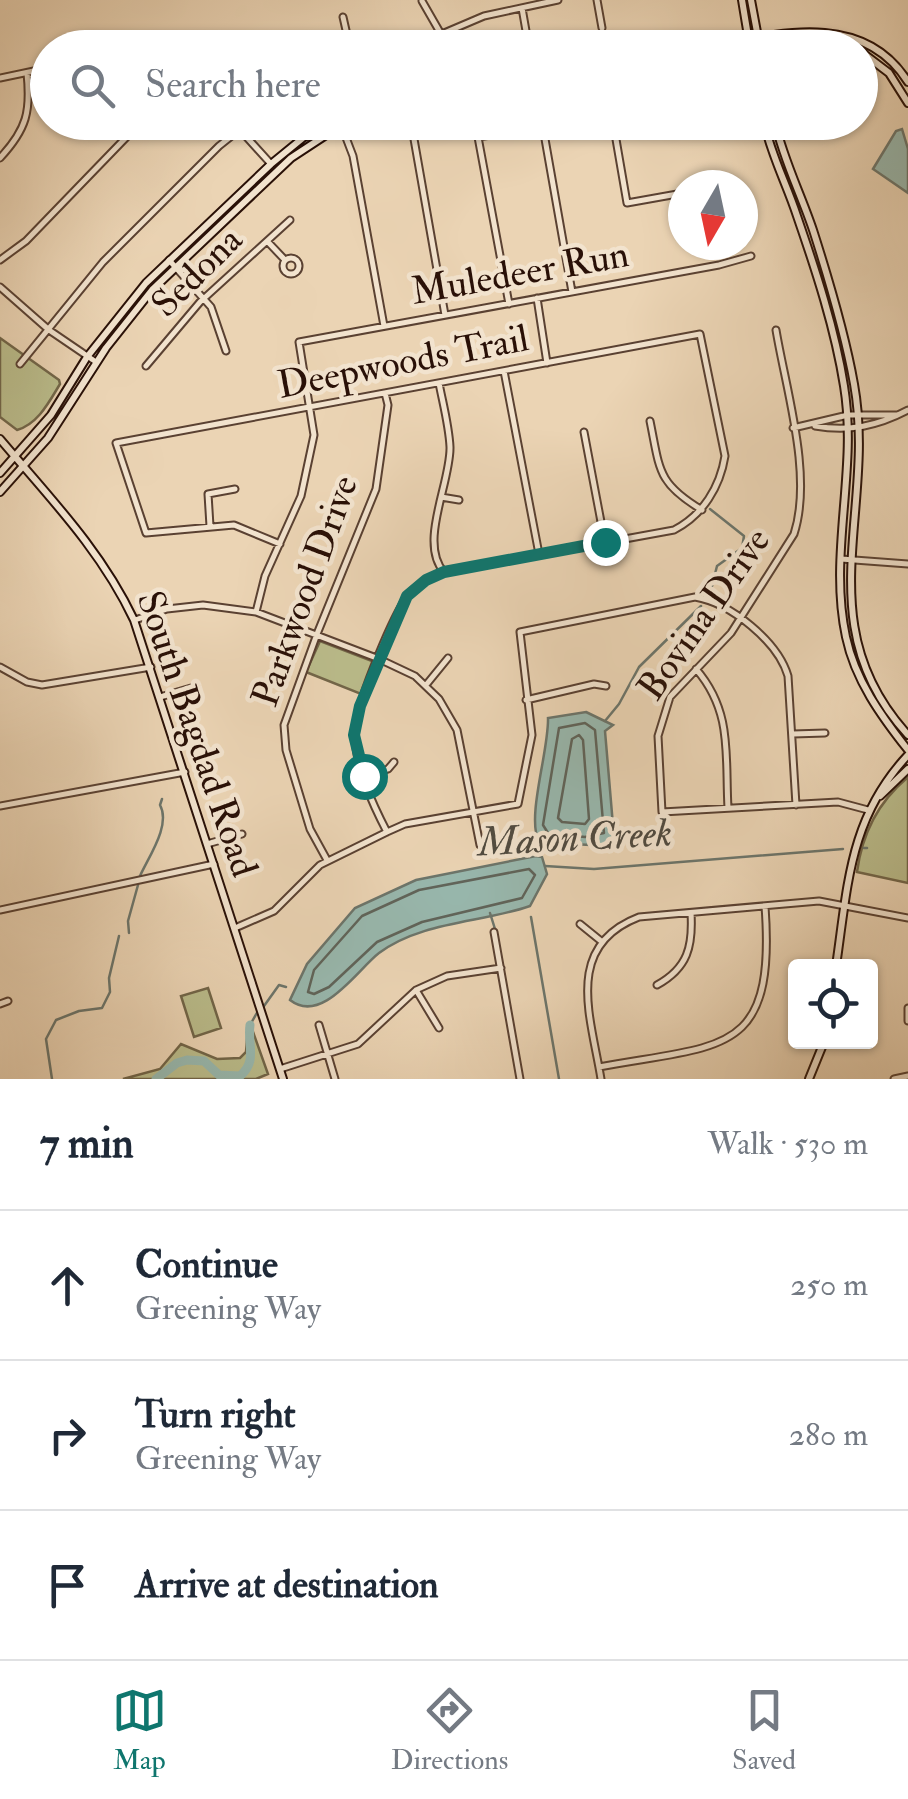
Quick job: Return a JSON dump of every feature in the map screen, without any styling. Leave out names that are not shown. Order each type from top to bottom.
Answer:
[{"type":"main road","points":[[742,0],[747,30]]},
{"type":"main road","points":[[752,0],[757,30]]},
{"type":"main road","points":[[878,52],[908,82]]},
{"type":"main road","points":[[878,65],[889,74],[908,103]]},
{"type":"main road","points":[[0,492],[60,420],[96,362],[172,263],[300,140]]},
{"type":"main road","points":[[0,473],[51,415],[128,304],[291,158],[318,140]]},
{"type":"main road","points":[[770,140],[839,357],[848,416],[850,459],[840,559],[846,638],[868,694],[908,752],[886,778],[855,844],[837,959]]},
{"type":"main road","points":[[780,140],[813,231],[855,386],[859,427],[850,560],[852,616],[879,696],[908,735]]},
{"type":"main road","points":[[51,415],[60,420]]},
{"type":"main road","name":"South Bagdad Road","points":[[0,439],[95,552],[134,620],[283,1079]]},
{"type":"main road","points":[[870,807],[908,769]]},
{"type":"main road","points":[[808,1079],[821,1049]]},
{"type":"street","points":[[446,30],[484,16],[558,0]]},
{"type":"street","points":[[597,0],[602,28]]},
{"type":"street","points":[[422,1],[439,30]]},
{"type":"street","points":[[522,8],[526,30]]},
{"type":"street","points":[[343,17],[346,30]]},
{"type":"street","points":[[0,78],[30,71]]},
{"type":"street","points":[[0,158],[26,123],[30,96],[27,72]]},
{"type":"street","points":[[0,260],[26,242],[124,140]]},
{"type":"street","points":[[20,364],[102,262],[230,140]]},
{"type":"street","points":[[249,140],[271,164]]},
{"type":"street","points":[[347,140],[354,156],[384,326]]},
{"type":"street","points":[[413,140],[445,315]]},
{"type":"street","points":[[479,140],[508,304]]},
{"type":"street","points":[[545,140],[572,292]]},
{"type":"street","points":[[616,140],[628,203],[668,195]]},
{"type":"street","name":"Sedona","points":[[146,366],[204,298],[290,220]]},
{"type":"street","points":[[267,241],[285,260]]},
{"type":"street","name":"Muledeer Run","points":[[310,407],[299,342],[731,260]]},
{"type":"street","points":[[172,263],[204,298],[226,351]]},
{"type":"street","points":[[0,287],[49,330],[96,362]]},
{"type":"street","points":[[537,298],[547,362]]},
{"type":"street","name":"Bovina Drive","points":[[728,808],[662,812],[658,744],[661,719],[677,687],[721,645],[740,620],[799,520],[803,492],[776,330]]},
{"type":"street","name":"Deepwoods Trail","points":[[210,526],[146,533],[116,443],[700,334],[726,456],[702,510]]},
{"type":"street","points":[[504,371],[539,554]]},
{"type":"street","points":[[439,383],[450,446],[435,540],[438,566],[444,572]]},
{"type":"street","name":"Parkwood Drive","points":[[326,860],[310,829],[284,738],[287,710],[376,489],[388,405],[384,393]]},
{"type":"street","points":[[256,612],[265,576],[300,496],[314,435],[310,407]]},
{"type":"street","points":[[812,425],[876,425],[908,410]]},
{"type":"street","points":[[793,428],[858,414],[897,416]]},
{"type":"street","points":[[386,832],[356,750],[354,728],[407,596],[426,580],[444,572],[674,530],[702,510],[677,495],[664,480],[650,421]]},
{"type":"street","points":[[584,432],[605,542]]},
{"type":"street","points":[[234,489],[208,494],[210,526],[241,527],[280,544]]},
{"type":"street","points":[[441,497],[459,500]]},
{"type":"street","points":[[840,559],[908,564]]},
{"type":"street","points":[[235,928],[274,911],[326,860],[404,824],[518,804],[532,735],[520,632],[695,597],[714,603],[762,634],[782,657],[788,676],[796,804]]},
{"type":"street","points":[[134,620],[167,609],[202,605],[256,612],[408,672],[444,706],[457,730],[480,845]]},
{"type":"street","points":[[426,685],[448,658]]},
{"type":"street","points":[[0,667],[27,682],[42,685],[151,667]]},
{"type":"street","points":[[696,668],[721,708],[728,808],[838,802],[870,807]]},
{"type":"street","points":[[526,700],[594,684],[606,686]]},
{"type":"street","points":[[160,697],[191,688]]},
{"type":"street","points":[[792,734],[825,732]]},
{"type":"street","points":[[364,776],[388,769],[394,762]]},
{"type":"street","points":[[0,806],[185,772]]},
{"type":"street","points":[[208,844],[242,834]]},
{"type":"street","points":[[0,910],[214,864]]},
{"type":"street","points":[[600,1079],[587,992],[590,962],[602,941],[621,924],[639,917],[819,902],[908,918]]},
{"type":"street","points":[[599,1067],[718,1045],[745,1026],[761,996],[768,944],[765,906]]},
{"type":"street","points":[[657,985],[682,967],[688,955],[691,912]]},
{"type":"street","points":[[580,924],[602,941]]},
{"type":"street","points":[[494,932],[520,1079]]},
{"type":"street","points":[[280,1069],[358,1044],[416,990],[448,976],[501,968]]},
{"type":"street","points":[[416,990],[439,1028]]},
{"type":"street","points":[[0,1004],[8,1001]]},
{"type":"street","points":[[908,1008],[908,1021]]},
{"type":"street","points":[[318,1026],[335,1079]]},
{"type":"street","points":[[894,1079],[908,1076]]},
{"type":"green space","points":[[0,338],[60,384],[37,418],[17,430],[0,417]]},
{"type":"green space","points":[[320,641],[372,661],[361,694],[306,672]]},
{"type":"green space","points":[[908,777],[908,883],[857,872],[873,819]]},
{"type":"green space","points":[[208,988],[221,1028],[194,1037],[181,996]]},
{"type":"green space","points":[[248,1026],[268,1074],[256,1079],[123,1079],[160,1069],[181,1044],[217,1059],[240,1058],[246,1052]]},
{"type":"water","points":[[902,129],[908,149],[908,193],[873,169],[896,131]]},
{"type":"water","points":[[586,712],[613,725],[605,731],[614,837],[607,846],[539,842],[536,800],[548,718]]},
{"type":"water","points":[[542,857],[547,874],[530,906],[396,942],[326,1001],[302,1006],[290,1000],[307,964],[355,908],[416,880]]},
{"type":"waterway","points":[[710,509],[744,536],[742,548],[717,566],[710,594]]},
{"type":"waterway","points":[[734,557],[752,553]]},
{"type":"waterway","points":[[605,721],[639,667],[701,606]]},
{"type":"waterway","points":[[140,876],[161,831],[162,799]]},
{"type":"waterway","name":"Mason Creek","points":[[545,866],[594,869],[843,849]]},
{"type":"waterway","points":[[129,933],[128,921],[138,885]]},
{"type":"waterway","points":[[490,913],[495,929]]},
{"type":"waterway","points":[[531,917],[559,1079]]},
{"type":"waterway","points":[[52,1079],[46,1039],[56,1020],[102,1008],[110,992],[109,978],[119,936]]},
{"type":"waterway","name":"Mason Creek","points":[[264,1006],[279,985],[286,987]]},
{"type":"waterway","name":"Mason Creek","points":[[250,1025],[258,1011]]},
{"type":"waterway","name":"Mason Creek","points":[[156,1079],[187,1060],[204,1061],[219,1075],[240,1076],[249,1065],[250,1025]]},
{"type":"route","points":[[364,776],[354,728],[407,596],[426,580],[444,572],[605,542]]}]
